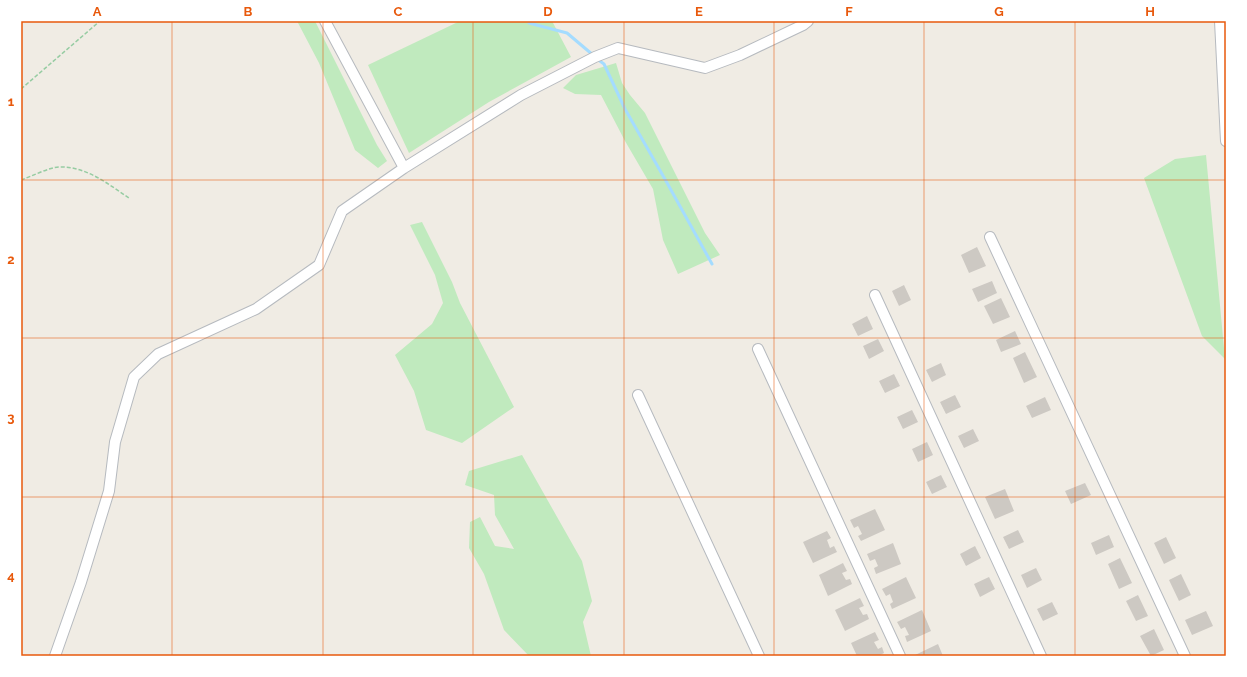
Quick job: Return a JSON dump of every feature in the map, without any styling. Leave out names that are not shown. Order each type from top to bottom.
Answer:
[{"type":"street","points":[[324,21],[404,168]]},
{"type":"street","points":[[55,656],[81,582],[109,491],[115,442],[134,378],[158,354],[256,309],[319,265],[342,211],[404,168],[521,95],[595,57],[618,48],[704,68],[740,55],[803,25],[808,21]]},
{"type":"street","points":[[1220,21],[1226,141]]},
{"type":"street","points":[[990,236],[1185,656]]},
{"type":"street","points":[[875,295],[1041,656]]},
{"type":"street","points":[[758,349],[900,656]]},
{"type":"street","points":[[638,395],[759,656]]},
{"type":"path","points":[[21,89],[100,21]]},
{"type":"path","points":[[21,180],[58,166],[79,169],[103,180],[129,198]]},
{"type":"green space","points":[[297,21],[315,21],[377,145],[387,161],[378,168],[355,150],[319,63]]},
{"type":"green space","points":[[460,21],[552,21],[571,57],[489,102],[409,153],[368,65]]},
{"type":"green space","points":[[616,63],[622,83],[645,113],[705,233],[720,255],[678,274],[663,240],[653,189],[625,141],[601,95],[575,94],[563,88],[576,75]]},
{"type":"green space","points":[[1206,155],[1225,359],[1202,336],[1144,178],[1175,159]]},
{"type":"green space","points":[[422,222],[452,282],[460,303],[514,407],[462,443],[426,430],[414,391],[395,355],[432,324],[443,303],[435,275],[410,225]]},
{"type":"green space","points":[[522,455],[582,561],[592,601],[583,622],[591,656],[529,656],[504,630],[484,574],[469,548],[470,522],[480,517],[495,546],[514,549],[495,515],[494,495],[465,485],[469,471]]},
{"type":"building","points":[[977,247],[986,266],[969,273],[961,255]]},
{"type":"building","points":[[992,281],[997,293],[978,302],[972,289]]},
{"type":"building","points":[[904,285],[911,300],[899,306],[892,291]]},
{"type":"building","points":[[1001,298],[1010,317],[993,324],[984,306]]},
{"type":"building","points":[[867,316],[873,329],[858,336],[852,324]]},
{"type":"building","points":[[1015,331],[1021,344],[1001,352],[996,340]]},
{"type":"building","points":[[878,339],[884,351],[869,359],[863,346]]},
{"type":"building","points":[[1025,352],[1037,377],[1024,383],[1013,358]]},
{"type":"building","points":[[941,363],[946,375],[932,382],[926,370]]},
{"type":"building","points":[[894,374],[900,386],[885,393],[879,381]]},
{"type":"building","points":[[955,395],[961,407],[946,414],[940,402]]},
{"type":"building","points":[[1045,397],[1051,410],[1032,418],[1026,406]]},
{"type":"building","points":[[912,410],[918,422],[903,429],[897,417]]},
{"type":"building","points":[[973,429],[979,441],[964,448],[958,436]]},
{"type":"building","points":[[927,442],[933,455],[918,462],[912,449]]},
{"type":"building","points":[[941,475],[947,487],[932,494],[926,482]]},
{"type":"building","points":[[1085,483],[1091,495],[1071,504],[1065,491]]},
{"type":"building","points":[[1005,489],[1014,511],[995,519],[985,497]]},
{"type":"building","points":[[875,509],[885,530],[861,541],[858,536],[862,534],[858,526],[854,528],[850,520]]},
{"type":"building","points":[[1018,530],[1024,542],[1009,549],[1003,537]]},
{"type":"building","points":[[827,531],[831,538],[827,540],[830,548],[834,546],[837,552],[813,563],[803,542]]},
{"type":"building","points":[[1109,535],[1114,547],[1096,555],[1091,543]]},
{"type":"building","points":[[1166,537],[1176,558],[1164,564],[1154,543]]},
{"type":"building","points":[[893,543],[901,564],[876,574],[874,568],[878,566],[875,559],[870,561],[867,554]]},
{"type":"building","points":[[975,546],[981,558],[966,566],[960,554]]},
{"type":"building","points":[[1120,558],[1132,583],[1119,589],[1108,564]]},
{"type":"building","points":[[843,563],[847,571],[842,573],[846,580],[850,579],[852,584],[828,596],[819,575]]},
{"type":"building","points":[[1036,568],[1042,580],[1027,588],[1021,575]]},
{"type":"building","points":[[1181,574],[1191,595],[1179,601],[1169,580]]},
{"type":"building","points":[[906,577],[916,598],[892,609],[890,604],[893,602],[890,594],[886,596],[882,589]]},
{"type":"building","points":[[989,577],[995,589],[980,597],[974,584]]},
{"type":"building","points":[[1138,595],[1148,616],[1136,621],[1126,601]]},
{"type":"building","points":[[860,598],[864,606],[859,608],[863,615],[867,614],[869,619],[845,631],[835,610]]},
{"type":"building","points":[[1052,602],[1058,614],[1043,621],[1037,609]]},
{"type":"building","points":[[922,610],[931,631],[907,642],[905,636],[909,635],[905,627],[901,629],[897,622]]},
{"type":"building","points":[[1206,611],[1213,626],[1192,635],[1185,620]]},
{"type":"building","points":[[1154,629],[1164,650],[1151,656],[1140,636]]},
{"type":"building","points":[[875,632],[879,640],[874,642],[878,649],[882,647],[884,653],[878,656],[857,656],[851,643]]},
{"type":"building","points":[[938,644],[943,656],[913,656]]},
{"type":"waterway","points":[[529,23],[567,33],[593,55]]},
{"type":"waterway","points":[[597,59],[604,64],[625,109],[712,264]]}]
